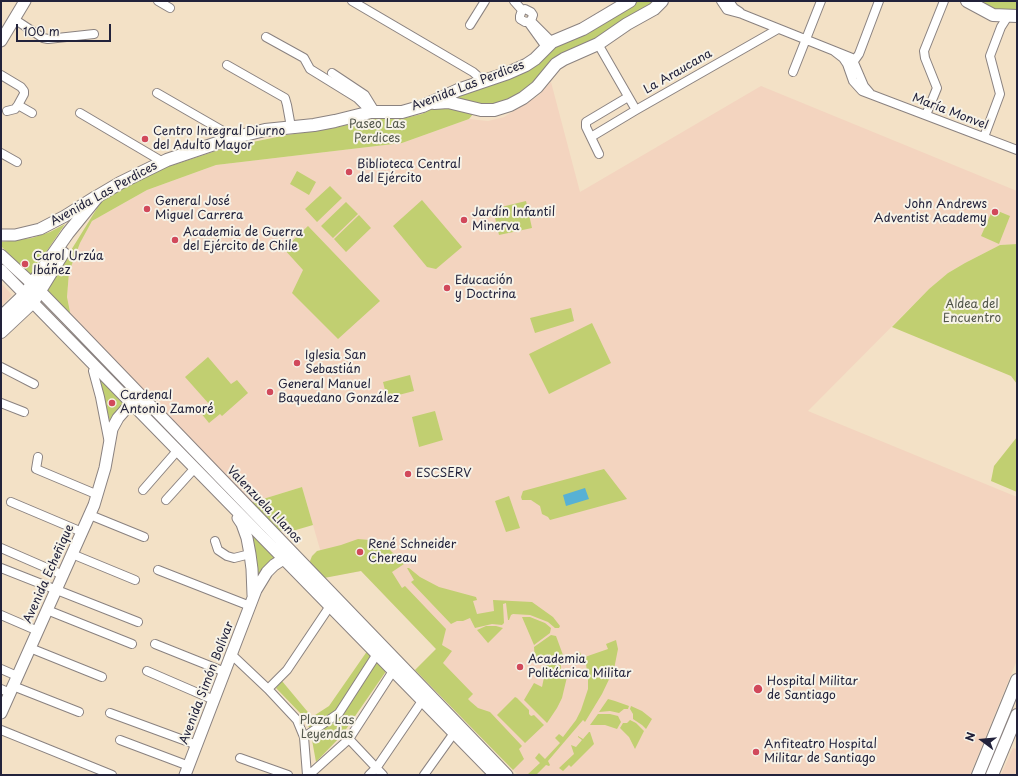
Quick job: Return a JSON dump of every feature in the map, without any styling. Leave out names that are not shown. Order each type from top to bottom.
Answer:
[{"type":"main road","points":[[1,41],[24,1]]},
{"type":"main road","name":"Avenida Las Perdices","points":[[1,235],[15,235],[40,228],[54,222],[120,183],[163,162],[232,138],[265,130],[314,125],[373,112],[402,112],[423,106],[458,90],[508,73],[526,65],[549,44],[583,29],[630,1]]},
{"type":"main road","points":[[423,106],[442,102],[481,110],[494,110],[510,105],[524,98],[537,87],[556,64],[598,44],[627,24],[654,9],[662,1]]},
{"type":"main road","points":[[967,1],[993,14],[1013,16]]},
{"type":"main road","points":[[456,104],[454,100],[458,90]]},
{"type":"main road","points":[[1,332],[29,298],[68,233],[98,196]]},
{"type":"main road","name":"Valenzuela Llanos","points":[[1,255],[36,288],[144,400],[287,556],[330,606],[494,775]]},
{"type":"main road","name":"Valenzuela Llanos","points":[[1,270],[225,500],[287,556],[507,775]]},
{"type":"main road","points":[[1,317],[29,298]]},
{"type":"main road","name":"Avenida Echeñique","points":[[1,713],[10,686],[48,610],[98,495],[105,468],[112,429],[118,418],[132,404],[144,400]]},
{"type":"main road","name":"Avenida Simón Bolívar","points":[[225,500],[242,524],[247,538],[253,581],[251,603]]},
{"type":"main road","name":"Avenida Simón Bolívar","points":[[187,770],[261,580],[267,572],[287,556]]},
{"type":"main road","points":[[978,775],[1017,680]]},
{"type":"main road","points":[[992,775],[1014,732],[1017,714]]},
{"type":"main road","points":[[998,726],[1014,732]]},
{"type":"street","points":[[158,1],[170,8]]},
{"type":"street","points":[[352,1],[472,72],[483,81]]},
{"type":"street","points":[[470,25],[485,1]]},
{"type":"street","points":[[514,1],[522,10],[525,9],[531,12],[533,15],[529,22],[549,44]]},
{"type":"street","name":"María Monvel","points":[[721,1],[727,10],[742,14],[849,56],[854,61]]},
{"type":"street","name":"María Monvel","points":[[729,1],[734,8],[742,14]]},
{"type":"street","points":[[793,72],[821,1]]},
{"type":"street","points":[[874,96],[867,91],[864,86],[854,61],[859,54],[879,1]]},
{"type":"street","points":[[926,115],[937,88],[925,58],[924,51],[944,1]]},
{"type":"street","points":[[984,138],[1000,94],[990,56],[1001,26],[1013,16]]},
{"type":"street","points":[[14,19],[43,38],[48,39],[94,34]]},
{"type":"street","name":"La Araucana","points":[[591,137],[778,29]]},
{"type":"street","points":[[266,37],[304,58],[310,69],[357,98],[373,112]]},
{"type":"street","points":[[598,44],[636,110]]},
{"type":"street","name":"María Monvel","points":[[834,51],[843,58],[847,64],[853,81],[858,88],[867,94],[1017,150]]},
{"type":"street","points":[[227,65],[284,98],[287,105],[291,127]]},
{"type":"street","points":[[332,73],[365,95],[373,112]]},
{"type":"street","points":[[1,75],[22,88],[24,94],[15,109],[7,111]]},
{"type":"street","points":[[157,93],[223,130],[232,138]]},
{"type":"street","name":"La Araucana","points":[[599,154],[586,127],[588,120],[628,97]]},
{"type":"street","points":[[18,105],[32,113]]},
{"type":"street","points":[[80,113],[163,162]]},
{"type":"street","points":[[1,153],[17,162]]},
{"type":"street","points":[[1,367],[34,384]]},
{"type":"street","name":"Avenida Echeñique","points":[[95,367],[93,371],[109,441]]},
{"type":"street","points":[[1,403],[24,412]]},
{"type":"street","points":[[143,490],[177,451]]},
{"type":"street","points":[[38,457],[36,468],[98,495]]},
{"type":"street","points":[[166,500],[194,469]]},
{"type":"street","points":[[11,502],[82,532]]},
{"type":"street","points":[[90,515],[144,537]]},
{"type":"street","points":[[215,541],[218,550],[227,556],[234,558],[250,554]]},
{"type":"street","points":[[1,548],[63,574]]},
{"type":"street","points":[[72,554],[135,580]]},
{"type":"street","points":[[1,568],[138,622]]},
{"type":"street","points":[[158,570],[251,603]]},
{"type":"street","points":[[268,689],[287,670],[330,606]]},
{"type":"street","points":[[48,610],[132,644]]},
{"type":"street","points":[[1,616],[38,631]]},
{"type":"street","points":[[155,644],[225,672]]},
{"type":"street","points":[[30,648],[102,676]]},
{"type":"street","points":[[304,736],[339,713],[377,654]]},
{"type":"street","points":[[232,655],[268,689],[297,720],[304,736],[308,775]]},
{"type":"street","points":[[1,669],[10,686],[79,712]]},
{"type":"street","points":[[147,671],[214,700]]},
{"type":"street","points":[[308,775],[348,738],[393,671]]},
{"type":"street","points":[[369,775],[376,768],[422,701]]},
{"type":"street","points":[[110,713],[197,745]]},
{"type":"street","points":[[1,730],[112,775]]},
{"type":"street","points":[[424,775],[454,733]]},
{"type":"street","points":[[348,738],[383,775]]},
{"type":"street","points":[[120,740],[187,770]]},
{"type":"street","points":[[240,758],[288,775]]},
{"type":"shaded area","points":[[551,82],[580,192],[761,86],[1017,191],[1017,244],[1000,245],[948,273],[929,289],[808,411],[1017,497],[1017,660],[970,775],[518,775],[415,670],[436,649],[361,571],[328,577],[302,487],[250,503],[71,317],[67,297],[69,272],[80,243],[92,221],[147,190],[216,165],[402,143],[469,119],[488,121],[504,117],[538,96]]},
{"type":"shaded area","points":[[1,283],[12,295],[1,306]]},
{"type":"shaded area","points":[[1013,748],[1017,749],[1017,775],[1001,775]]},
{"type":"green space","points":[[636,1],[661,1],[579,52],[536,86],[492,108],[446,101],[547,49]]},
{"type":"green space","points":[[971,1],[1017,2],[1017,13],[1007,14]]},
{"type":"green space","name":"Paseo Las Perdices","points":[[439,105],[457,108],[473,114],[469,119],[402,143],[216,165],[147,190],[92,221],[80,243],[69,272],[67,297],[71,317],[47,293],[47,289],[104,197],[122,188],[164,168],[228,147],[287,135],[334,128],[375,118],[401,119],[422,114]]},
{"type":"green space","points":[[297,171],[316,182],[309,195],[290,184]]},
{"type":"green space","points":[[330,186],[342,198],[317,222],[305,209]]},
{"type":"green space","points":[[422,200],[462,247],[436,269],[427,267],[393,226]]},
{"type":"green space","points":[[526,201],[532,228],[499,235],[493,209]]},
{"type":"green space","points":[[346,202],[358,214],[333,238],[321,226]]},
{"type":"green space","points":[[993,209],[1010,216],[999,244],[981,236]]},
{"type":"green space","points":[[359,215],[371,228],[346,252],[334,239]]},
{"type":"green space","points":[[65,224],[30,276],[1,246],[1,242],[32,238],[50,232]]},
{"type":"green space","points":[[308,226],[380,301],[338,339],[292,293],[303,270],[284,249]]},
{"type":"green space","name":"Aldea del Encuentro","points":[[1017,244],[1017,384],[1011,376],[892,327],[929,289],[948,273],[1000,245]]},
{"type":"green space","points":[[571,308],[574,321],[535,333],[530,318]]},
{"type":"green space","points":[[592,323],[611,363],[549,394],[529,354]]},
{"type":"green space","points":[[208,357],[231,384],[237,380],[248,393],[222,416],[220,414],[209,423],[200,412],[209,404],[185,377]]},
{"type":"green space","points":[[98,371],[127,400],[110,423]]},
{"type":"green space","points":[[410,375],[414,391],[387,398],[383,382]]},
{"type":"green space","points":[[435,411],[443,440],[419,447],[412,417]]},
{"type":"green space","points":[[1017,437],[1017,492],[991,481],[994,466]]},
{"type":"green space","points":[[604,469],[627,499],[550,520],[542,514],[540,506],[531,500],[522,500],[521,497],[523,491]]},
{"type":"green space","points":[[302,487],[313,525],[289,532],[277,530],[250,503]]},
{"type":"green space","points":[[509,496],[520,528],[506,532],[495,501]]},
{"type":"green space","points":[[250,529],[275,557],[255,581]]},
{"type":"green space","points":[[358,539],[381,541],[404,564],[392,572],[402,588],[405,586],[446,629],[442,645],[452,651],[443,663],[473,694],[468,699],[478,708],[490,712],[522,746],[519,749],[524,759],[513,770],[415,670],[436,649],[361,571],[324,578],[311,566],[310,561],[312,556],[317,551]]},
{"type":"green space","points":[[407,568],[439,587],[476,597],[477,600],[473,601],[477,614],[494,611],[493,600],[532,602],[553,617],[560,626],[559,628],[555,628],[548,622],[530,615],[513,614],[508,620],[506,603],[503,604],[504,623],[502,625],[492,624],[475,628],[470,618],[451,624],[411,582],[414,580]]},
{"type":"green space","points":[[522,617],[530,617],[545,623],[551,628],[550,633],[534,645]]},
{"type":"green space","points":[[486,626],[503,628],[488,643],[477,630]]},
{"type":"green space","points":[[551,635],[556,636],[563,655],[558,656],[559,662],[535,660],[534,647]]},
{"type":"green space","points":[[616,640],[618,649],[614,669],[602,694],[585,722],[583,720],[548,761],[549,766],[546,765],[536,775],[527,775],[540,763],[535,758],[539,753],[545,759],[560,743],[555,738],[559,734],[563,737],[576,720],[581,710],[588,689],[588,679],[586,664],[582,664],[579,652],[582,658],[608,649],[606,644]]},
{"type":"green space","name":"Plaza Las Leyendas","points":[[370,647],[389,667],[342,735],[316,762],[310,729],[302,715],[276,688],[282,681],[312,717],[329,706]]},
{"type":"green space","points":[[547,663],[561,665],[561,669],[566,670],[567,677],[562,698],[547,723],[524,700],[534,683],[542,687]]},
{"type":"green space","points":[[515,697],[529,710],[529,714],[531,716],[534,715],[544,725],[525,743],[497,715]]},
{"type":"green space","points":[[608,699],[629,706],[628,709],[624,709],[619,713],[610,711],[599,712]]},
{"type":"green space","points":[[631,706],[642,711],[652,719],[646,729],[633,719],[633,714],[630,709]]},
{"type":"green space","points":[[598,714],[618,716],[621,722],[617,729],[605,725],[590,725]]},
{"type":"green space","points":[[630,720],[636,723],[644,731],[635,749],[629,737],[620,728],[623,723],[627,723]]},
{"type":"green space","points":[[589,732],[594,744],[571,767],[569,765],[563,771],[559,768],[574,754],[571,745],[576,747],[582,740],[578,736],[583,739]]},
{"type":"water","points":[[585,488],[589,499],[566,506],[563,495]]},
{"type":"place","name":"Centro Integral Diurno del Adulto Mayor","points":[[145,139]]},
{"type":"place","name":"Biblioteca Central del Ejército","points":[[349,172]]},
{"type":"place","name":"General José Miguel Carrera","points":[[147,209]]},
{"type":"place","name":"John Andrews Adventist Academy","points":[[995,212]]},
{"type":"place","name":"Jardín Infantil Minerva","points":[[464,220]]},
{"type":"place","name":"Academia de Guerra del Ejército de Chile","points":[[175,240]]},
{"type":"place","name":"Carol Urzúa Ibáñez","points":[[25,264]]},
{"type":"place","name":"Educación y Doctrina","points":[[447,288]]},
{"type":"place","name":"Iglesia San Sebastián","points":[[297,363]]},
{"type":"place","name":"General Manuel Baquedano González","points":[[270,392]]},
{"type":"place","name":"Cardenal Antonio Zamoré","points":[[112,403]]},
{"type":"place","name":"ESCSERV","points":[[408,474]]},
{"type":"place","name":"René Schneider Chereau","points":[[360,552]]},
{"type":"place","name":"Academia Politécnica Militar","points":[[520,667]]},
{"type":"place","name":"Hospital Militar de Santiago","points":[[758,689]]},
{"type":"place","name":"Anfiteatro Hospital Militar de Santiago","points":[[756,752]]}]
